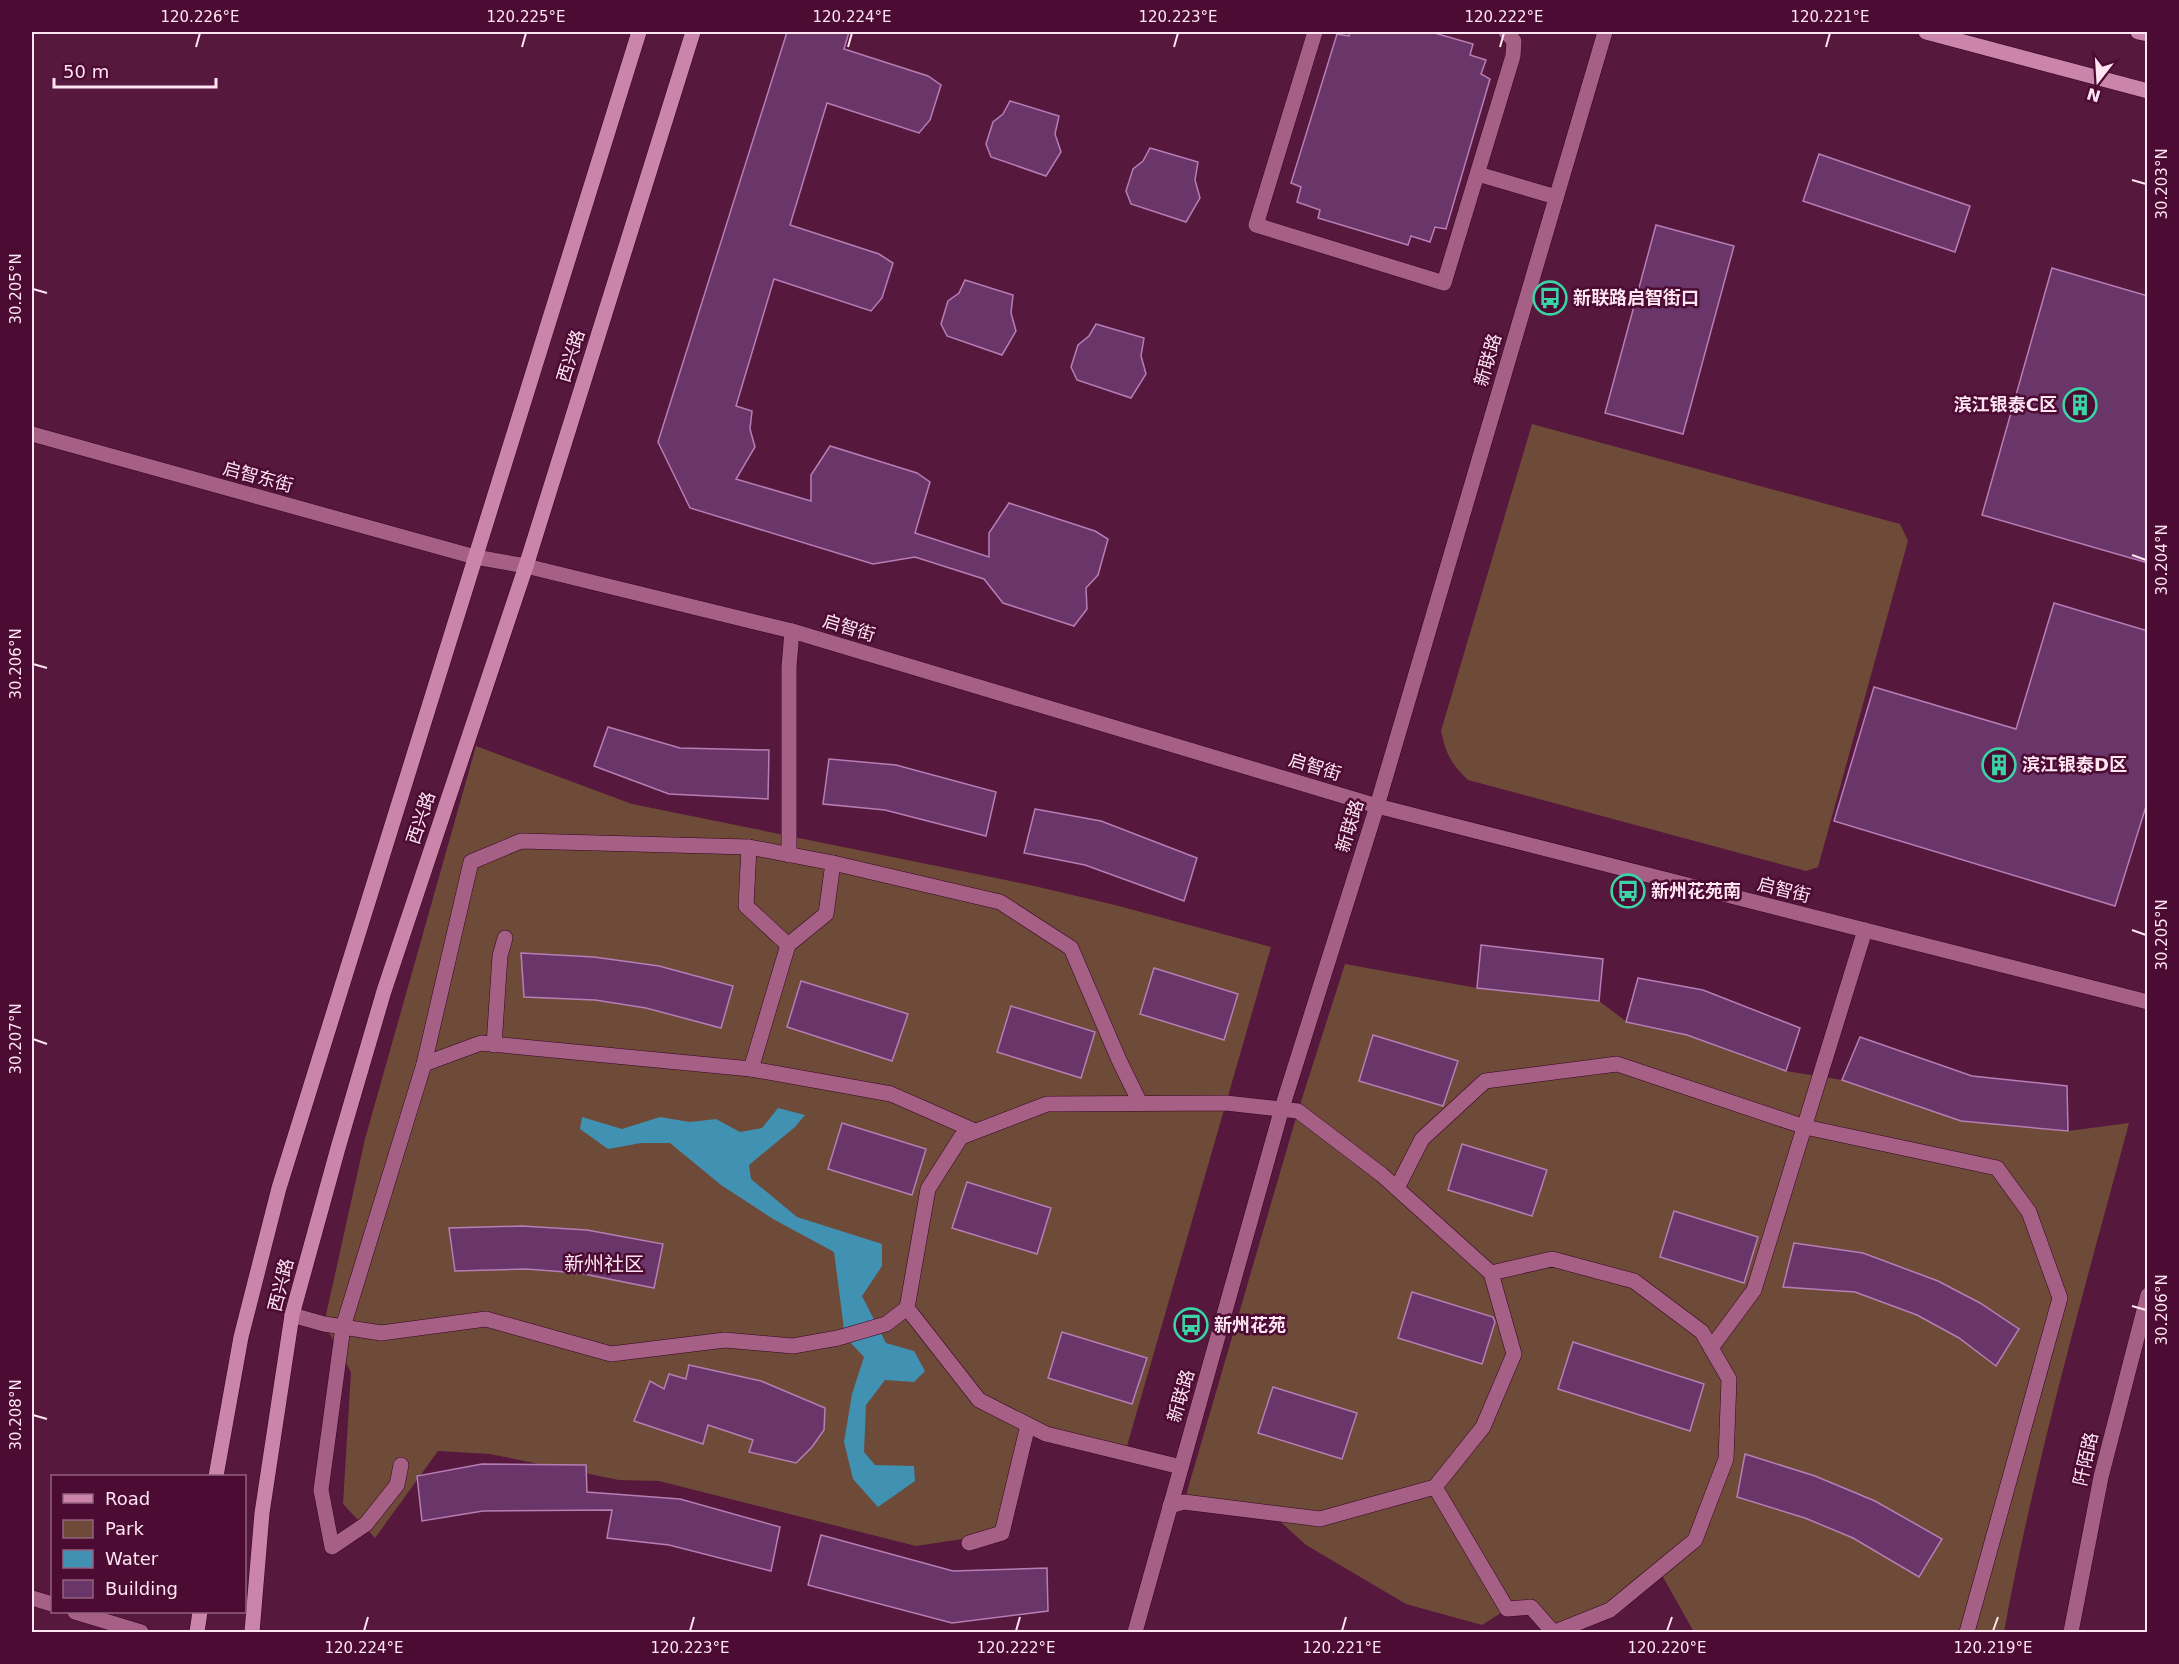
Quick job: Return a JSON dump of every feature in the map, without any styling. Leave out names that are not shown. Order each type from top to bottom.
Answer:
[{"type":"main road","name":"西兴路","points":[[216,1475],[241,1337],[279,1188],[639,32]]},
{"type":"main road","name":"西兴路","points":[[252,1632],[262,1513],[292,1315],[384,991],[526,566],[693,32]]},
{"type":"main road","points":[[1926,32],[2148,91]]},
{"type":"main road","points":[[2138,32],[2148,34]]},
{"type":"main road","points":[[197,1632],[200,1613]]},
{"type":"street","points":[[1315,32],[1256,225],[1444,283],[1513,56],[1514,41],[1506,32]]},
{"type":"street","name":"新联路","points":[[1135,1632],[1282,1108],[1377,806],[1605,32]]},
{"type":"street","points":[[1478,174],[1556,197]]},
{"type":"street","name":"启智东街","points":[[32,434],[475,557]]},
{"type":"street","name":"启智街","points":[[475,557],[526,566],[792,631],[1377,806],[2148,1002]]},
{"type":"street","points":[[789,855],[789,667],[792,631]]},
{"type":"street","points":[[401,1465],[397,1485],[366,1524],[332,1547],[321,1490],[343,1327],[424,1064],[471,862],[521,841],[749,847],[832,863],[1000,902],[1071,948],[1140,1103]]},
{"type":"street","points":[[749,847],[746,906],[788,945]]},
{"type":"street","points":[[752,1069],[788,945],[826,914],[832,863]]},
{"type":"street","points":[[1712,1348],[1754,1290],[1865,930]]},
{"type":"street","points":[[494,1045],[500,956],[505,938]]},
{"type":"street","points":[[424,1064],[481,1043],[752,1069],[891,1094],[975,1131]]},
{"type":"street","points":[[1397,1188],[1422,1139],[1485,1081],[1617,1064],[1805,1127],[1997,1168],[2029,1212],[2060,1298],[1967,1632]]},
{"type":"street","points":[[292,1315],[324,1324],[381,1333],[486,1319],[611,1354],[725,1340],[793,1346],[838,1338],[886,1324],[907,1308],[928,1189],[962,1137],[1047,1104],[1226,1103],[1298,1111],[1397,1188],[1491,1273],[1514,1354],[1483,1427],[1435,1487],[1320,1519],[1184,1502],[1170,1506]]},
{"type":"street","points":[[1435,1487],[1507,1609],[1531,1607],[1554,1632],[1610,1610],[1695,1540],[1726,1459],[1730,1379],[1702,1332],[1634,1281],[1552,1259],[1491,1273]]},
{"type":"street","name":"阡陌路","points":[[2071,1632],[2101,1477],[2148,1295]]},
{"type":"street","points":[[907,1308],[979,1400],[1046,1434],[1181,1467]]},
{"type":"street","points":[[969,1543],[1002,1533],[1028,1425]]},
{"type":"street","points":[[32,1598],[51,1605]]},
{"type":"street","points":[[81,1613],[141,1632]]},
{"type":"green space","points":[[1532,424],[1900,524],[1908,541],[1818,867],[1806,871],[1468,780],[1453,764],[1441,731]]},
{"type":"green space","points":[[476,746],[632,804],[1030,885],[1115,905],[1271,947],[1125,1453],[1028,1425],[1002,1533],[916,1546],[659,1481],[619,1480],[490,1454],[438,1451],[375,1538],[343,1504],[351,1372],[324,1324],[365,1139]]},
{"type":"green space","points":[[1345,964],[1477,988],[1599,1001],[1627,1022],[1687,1035],[1786,1071],[1842,1080],[1961,1121],[2068,1131],[2129,1123],[2045,1440],[2004,1632],[1694,1632],[1659,1570],[1610,1610],[1555,1632],[1530,1607],[1507,1609],[1482,1625],[1406,1604],[1306,1545],[1272,1514],[1184,1502],[1298,1111]]},
{"type":"water","points":[[778,1108],[805,1115],[795,1127],[749,1165],[751,1179],[797,1217],[882,1244],[882,1266],[862,1296],[886,1343],[914,1351],[925,1371],[914,1382],[885,1380],[866,1405],[864,1452],[875,1465],[914,1466],[915,1481],[878,1507],[853,1479],[844,1442],[852,1394],[864,1357],[845,1337],[834,1252],[773,1219],[721,1185],[670,1143],[641,1143],[608,1149],[580,1129],[582,1117],[622,1129],[660,1117],[690,1122],[716,1119],[740,1132],[762,1128]]},
{"type":"building","points":[[787,32],[849,32],[844,49],[928,76],[941,85],[930,120],[919,133],[827,103],[790,225],[879,254],[893,263],[882,298],[871,311],[774,279],[736,406],[752,411],[750,429],[755,447],[736,479],[811,501],[811,475],[830,446],[917,473],[930,482],[915,533],[989,557],[989,533],[1009,503],[1095,531],[1108,539],[1098,575],[1086,588],[1087,609],[1074,626],[1003,603],[984,579],[915,557],[873,564],[690,508],[658,442]]},
{"type":"building","points":[[1350,32],[1431,32],[1473,44],[1470,55],[1486,60],[1481,74],[1490,79],[1446,229],[1435,227],[1430,242],[1411,236],[1408,245],[1318,218],[1320,210],[1297,202],[1301,187],[1291,183],[1337,34],[1349,36]]},
{"type":"building","points":[[1010,101],[1059,116],[1055,134],[1061,152],[1046,176],[991,157],[986,144],[993,122],[1003,114]]},
{"type":"building","points":[[1150,148],[1198,162],[1195,180],[1200,198],[1186,222],[1131,204],[1126,191],[1133,169],[1143,161]]},
{"type":"building","points":[[1819,154],[1970,206],[1955,252],[1803,201]]},
{"type":"building","points":[[1656,225],[1734,246],[1683,434],[1605,413]]},
{"type":"building","name":"滨江银泰C区","points":[[2052,268],[2148,296],[2148,563],[1982,515]]},
{"type":"building","points":[[965,280],[1013,295],[1011,313],[1016,331],[1002,355],[947,336],[941,324],[948,301],[959,293]]},
{"type":"building","points":[[1096,324],[1144,338],[1141,356],[1146,374],[1131,398],[1077,380],[1071,367],[1078,345],[1089,336]]},
{"type":"building","name":"滨江银泰D区","points":[[2054,603],[2148,631],[2148,800],[2115,906],[1834,821],[1874,687],[2016,729]]},
{"type":"building","points":[[608,727],[680,748],[769,750],[768,799],[669,794],[594,766]]},
{"type":"building","points":[[829,759],[896,765],[996,792],[986,836],[885,810],[823,804]]},
{"type":"building","points":[[1035,809],[1101,821],[1197,858],[1184,901],[1085,865],[1024,853]]},
{"type":"building","points":[[1481,945],[1603,959],[1599,1001],[1477,988]]},
{"type":"building","points":[[521,953],[594,957],[659,966],[733,986],[721,1028],[646,1008],[595,1000],[524,997]]},
{"type":"building","points":[[1154,968],[1238,994],[1224,1040],[1140,1014]]},
{"type":"building","points":[[1638,978],[1703,990],[1800,1028],[1786,1071],[1687,1035],[1626,1022]]},
{"type":"building","points":[[801,981],[908,1014],[892,1061],[787,1027]]},
{"type":"building","points":[[1011,1006],[1095,1032],[1081,1078],[997,1052]]},
{"type":"building","points":[[1373,1035],[1458,1061],[1443,1106],[1359,1081]]},
{"type":"building","points":[[1860,1037],[1972,1076],[2067,1086],[2068,1131],[1961,1121],[1842,1080]]},
{"type":"building","points":[[842,1123],[926,1149],[912,1195],[828,1169]]},
{"type":"building","points":[[1462,1144],[1547,1170],[1532,1216],[1448,1190]]},
{"type":"building","points":[[967,1182],[1051,1208],[1037,1254],[952,1228]]},
{"type":"building","points":[[1674,1211],[1758,1237],[1744,1283],[1660,1257]]},
{"type":"building","points":[[522,1226],[587,1230],[663,1244],[654,1288],[579,1273],[526,1269],[455,1271],[449,1228]]},
{"type":"building","points":[[1794,1243],[1863,1253],[1938,1281],[1980,1303],[2019,1329],[1996,1366],[1959,1338],[1917,1315],[1855,1292],[1783,1287]]},
{"type":"building","points":[[1412,1292],[1493,1317],[1495,1322],[1482,1364],[1398,1338]]},
{"type":"building","points":[[1062,1332],[1147,1358],[1132,1404],[1048,1378]]},
{"type":"building","points":[[1573,1342],[1704,1384],[1690,1431],[1558,1389]]},
{"type":"building","points":[[689,1365],[761,1381],[825,1408],[824,1430],[812,1447],[796,1463],[749,1452],[753,1440],[708,1425],[703,1444],[634,1421],[650,1381],[664,1389],[669,1374],[686,1379]]},
{"type":"building","points":[[1273,1387],[1357,1413],[1342,1459],[1258,1433]]},
{"type":"building","points":[[1745,1454],[1815,1476],[1875,1501],[1942,1539],[1919,1577],[1853,1538],[1805,1518],[1737,1497]]},
{"type":"building","points":[[482,1464],[586,1465],[587,1492],[680,1499],[780,1527],[771,1571],[669,1545],[607,1538],[612,1510],[483,1511],[422,1521],[417,1476]]},
{"type":"building","points":[[821,1535],[953,1571],[1047,1568],[1048,1611],[952,1623],[808,1585]]},
{"type":"place","name":"新联路启智街口","points":[[1550,298]]},
{"type":"place","name":"滨江银泰C区","points":[[2080,405]]},
{"type":"place","name":"滨江银泰D区","points":[[1999,765]]},
{"type":"place","name":"新州花苑南","points":[[1628,891]]},
{"type":"place","name":"新州花苑","points":[[1191,1325]]},
{"type":"district","name":"新州社区","points":[[604,1264]]}]
